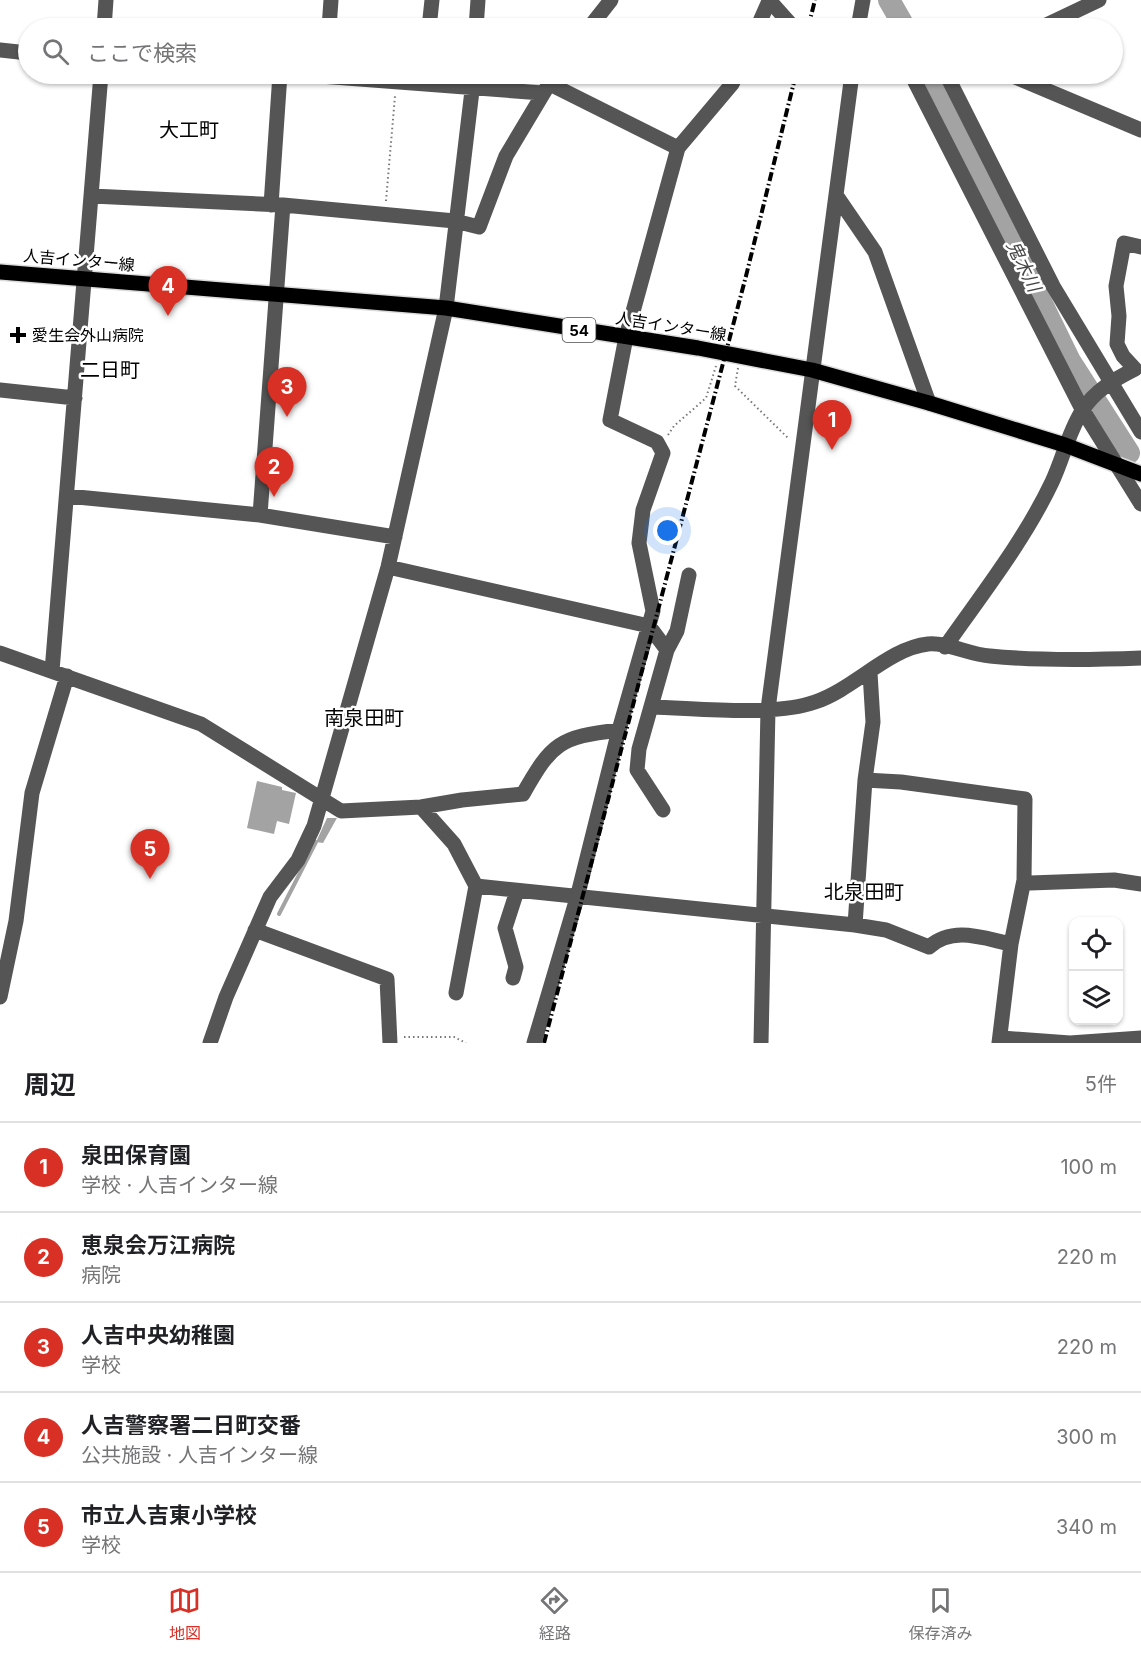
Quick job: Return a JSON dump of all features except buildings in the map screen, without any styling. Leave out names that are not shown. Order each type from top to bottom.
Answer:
[{"type":"main road","name":"人吉インター線","points":[[0,272],[446,308],[740,356],[812,370],[929,403],[1065,445],[1141,474]]},
{"type":"street","points":[[105,18],[106,0]]},
{"type":"street","points":[[330,18],[331,0]]},
{"type":"street","points":[[430,18],[432,0]]},
{"type":"street","points":[[477,18],[478,0]]},
{"type":"street","points":[[596,18],[610,0]]},
{"type":"street","points":[[761,18],[769,0],[785,18]]},
{"type":"street","points":[[860,18],[863,0]]},
{"type":"street","points":[[1061,18],[1099,0]]},
{"type":"street","points":[[0,50],[18,52]]},
{"type":"street","points":[[0,997],[16,921],[32,793],[60,673],[67,496],[100,84]]},
{"type":"street","points":[[260,515],[275,294],[280,84]]},
{"type":"street","points":[[210,1043],[270,897],[298,860],[314,826],[388,567],[446,308],[473,84]]},
{"type":"street","points":[[92,195],[277,205],[455,221],[479,227],[506,156],[547,84]]},
{"type":"street","points":[[550,84],[678,148]]},
{"type":"street","points":[[534,1043],[577,898],[619,730],[653,611],[639,543],[643,510],[663,453],[657,442],[610,420],[626,337],[678,148],[732,84]]},
{"type":"street","points":[[761,1043],[768,709],[851,84]]},
{"type":"street","points":[[916,84],[1082,409],[1119,465],[1141,504]]},
{"type":"street","points":[[951,84],[1053,286],[1141,432]]},
{"type":"street","points":[[1032,84],[1141,130]]},
{"type":"street","points":[[836,195],[875,252],[929,403]]},
{"type":"street","points":[[945,647],[1016,545],[1052,482],[1065,445],[1082,409],[1110,382],[1138,368],[1123,356],[1117,344],[1119,316],[1116,286],[1124,243],[1141,247]]},
{"type":"street","points":[[0,390],[75,398]]},
{"type":"street","points":[[67,496],[260,515],[395,537]]},
{"type":"street","points":[[388,567],[649,626],[667,650]]},
{"type":"street","points":[[663,810],[637,770],[639,749],[667,650],[677,631],[689,575]]},
{"type":"street","points":[[651,707],[768,709],[813,703],[870,673],[886,660],[911,647],[931,644],[993,657],[1090,661],[1141,658]]},
{"type":"street","points":[[0,653],[201,724],[341,811],[422,807],[462,800],[523,794],[543,759],[558,745],[581,735],[619,730]]},
{"type":"street","points":[[855,925],[865,780],[873,722],[870,673]]},
{"type":"street","points":[[865,780],[901,782],[1025,799],[1024,880],[1011,944],[1000,1041],[1070,1042],[1141,1038]]},
{"type":"street","points":[[422,807],[454,844],[476,886],[456,993]]},
{"type":"street","points":[[1024,880],[1030,883],[1114,880],[1141,884]]},
{"type":"street","points":[[476,886],[855,925],[886,930],[929,947],[937,940],[957,933],[1011,944]]},
{"type":"street","points":[[513,978],[516,967],[505,928],[517,891]]},
{"type":"street","points":[[0,919],[16,921]]},
{"type":"street","points":[[255,930],[387,979],[390,1040]]},
{"type":"path","points":[[385,214],[396,84]]},
{"type":"path","points":[[660,448],[674,426],[706,398],[720,353]]},
{"type":"path","points":[[740,356],[735,386],[802,452]]},
{"type":"path","points":[[390,1040],[454,1037],[466,1043]]},
{"type":"shaded area","points":[[257,781],[296,793],[289,824],[277,821],[274,834],[247,828]]},
{"type":"shaded area","points":[[327,818],[337,818],[323,843],[316,842]]},
{"type":"waterway","name":"鬼木川","points":[[889,0],[899,18]]},
{"type":"waterway","name":"鬼木川","points":[[935,84],[1070,361],[1129,453]]},
{"type":"waterway","points":[[279,914],[316,842]]},
{"type":"railway","points":[[810,18],[815,0]]},
{"type":"railway","points":[[544,1043],[746,276],[794,84]]},
{"type":"place","name":"人吉警察署二日町交番","points":[[168,316]]},
{"type":"place","name":"愛生会外山病院","points":[[18,335]]},
{"type":"place","name":"人吉中央幼稚園","points":[[287,417]]},
{"type":"place","name":"泉田保育園","points":[[832,450]]},
{"type":"place","name":"恵泉会万江病院","points":[[274,497]]},
{"type":"place","name":"市立人吉東小学校","points":[[150,879]]},
{"type":"district","name":"大工町","points":[[189,130]]},
{"type":"district","name":"二日町","points":[[110,370]]},
{"type":"district","name":"南泉田町","points":[[364,718]]},
{"type":"district","name":"北泉田町","points":[[864,892]]}]
